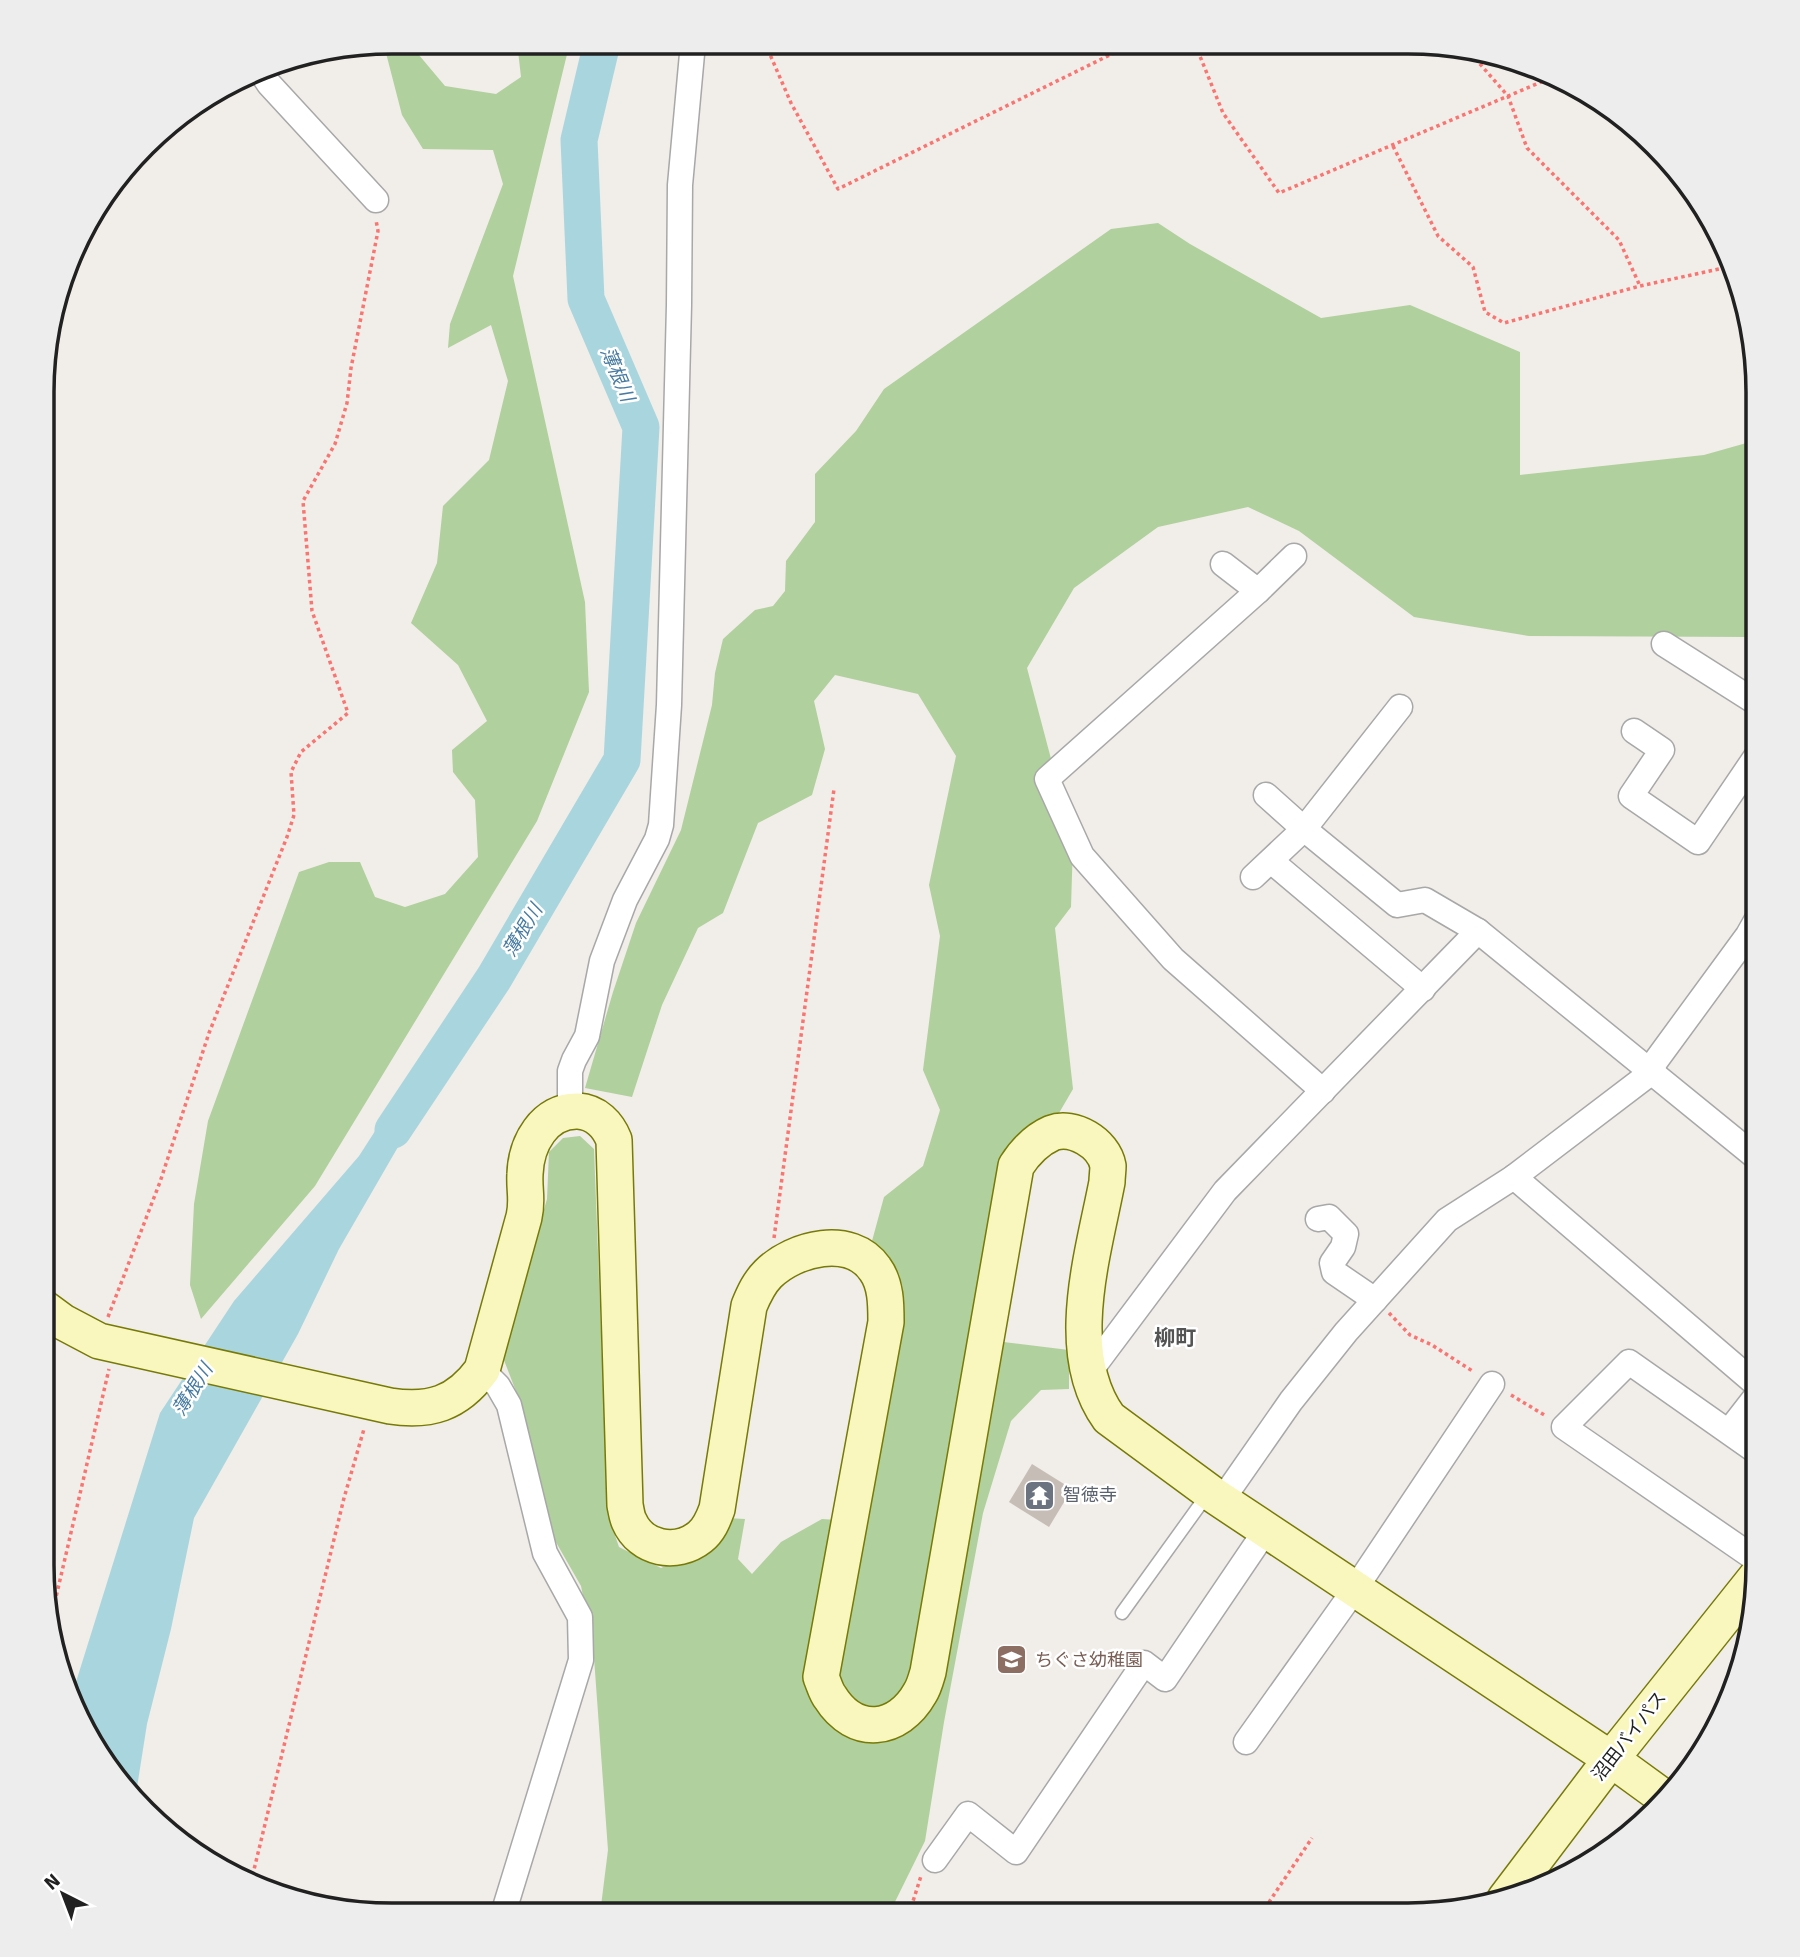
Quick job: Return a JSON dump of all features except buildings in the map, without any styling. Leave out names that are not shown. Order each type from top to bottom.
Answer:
[{"type":"street","points":[[570,1111],[570,1072],[587,1036],[602,961],[625,900],[662,825],[669,705],[680,185],[692,54]]},
{"type":"street","points":[[266,79],[376,200]]},
{"type":"street","points":[[1294,556],[1047,779],[1082,856],[1109,887],[1173,959],[1324,1091]]},
{"type":"street","points":[[1223,564],[1258,591]]},
{"type":"street","points":[[1664,644],[1746,696]]},
{"type":"street","points":[[1400,707],[1304,829],[1262,869],[1423,989]]},
{"type":"street","points":[[1634,731],[1662,750],[1631,796],[1698,842],[1746,771]]},
{"type":"street","points":[[1266,795],[1397,905],[1425,900],[1478,931],[1746,1149]]},
{"type":"street","points":[[1088,1374],[1225,1191],[1478,931]]},
{"type":"street","points":[[1216,1496],[1346,1332],[1447,1220],[1514,1177],[1652,1072],[1655,1062],[1746,937]]},
{"type":"street","points":[[54,1315],[99,1341],[408,1408],[441,1404],[457,1397],[471,1386],[482,1370],[527,1204],[526,1164],[535,1136],[555,1116],[570,1111],[593,1114],[604,1123],[614,1140],[625,1505],[628,1521],[639,1535],[653,1546],[667,1549],[685,1546],[700,1537],[712,1524],[718,1509],[749,1306],[756,1289],[776,1267],[803,1253],[823,1247],[844,1249],[862,1256],[876,1269],[886,1302],[886,1322],[821,1677],[829,1696],[841,1712],[857,1723],[872,1726],[891,1722],[906,1711],[921,1692],[924,1682],[933,1645],[1016,1167],[1038,1140],[1054,1132],[1070,1130],[1100,1150],[1108,1165],[1086,1288],[1083,1333],[1088,1374],[1100,1405],[1109,1418],[1216,1496],[1611,1759],[1657,1793]]},
{"type":"street","points":[[1514,1177],[1746,1376]]},
{"type":"street","points":[[1318,1219],[1329,1217],[1346,1234],[1343,1247],[1332,1263],[1334,1272],[1375,1300]]},
{"type":"street","points":[[1746,1444],[1629,1363],[1564,1427],[1746,1552]]},
{"type":"street","points":[[482,1370],[498,1386],[509,1405],[545,1553],[580,1618],[581,1660],[506,1903]]},
{"type":"street","points":[[1247,1742],[1355,1589],[1492,1384]]},
{"type":"street","points":[[1729,1431],[1746,1409]]},
{"type":"street","points":[[935,1860],[968,1814],[1016,1852],[1144,1663],[1165,1679],[1266,1530]]},
{"type":"street","name":"沼田バイパス","points":[[1515,1885],[1611,1759],[1745,1592]]},
{"type":"lane","points":[[1122,1613],[1216,1496]]},
{"type":"path","points":[[770,54],[791,103],[838,189],[1112,54]]},
{"type":"path","points":[[1199,54],[1223,113],[1279,194],[1541,82]]},
{"type":"path","points":[[1478,62],[1508,96],[1527,148],[1619,240],[1640,286]]},
{"type":"path","points":[[1393,146],[1438,236],[1473,267],[1485,312],[1504,323],[1640,286],[1722,268]]},
{"type":"path","points":[[56,1597],[110,1363],[99,1341],[160,1182],[209,1033],[287,836],[294,815],[290,772],[301,752],[348,713],[312,611],[303,501],[335,444],[347,403],[351,368],[378,231],[376,200]]},
{"type":"path","points":[[776,1267],[772,1252],[834,789]]},
{"type":"path","points":[[1375,1300],[1410,1335],[1432,1345],[1564,1427]]},
{"type":"path","points":[[253,1873],[344,1498],[372,1401]]},
{"type":"path","points":[[1268,1903],[1312,1838]]},
{"type":"path","points":[[912,1903],[921,1876],[935,1860]]},
{"type":"green space","points":[[386,54],[418,54],[445,86],[496,94],[521,77],[518,54],[567,54],[513,276],[585,602],[589,692],[537,821],[315,1186],[201,1319],[190,1285],[194,1204],[208,1121],[299,872],[329,862],[360,862],[375,897],[405,907],[445,894],[478,857],[475,800],[453,772],[452,750],[487,721],[458,665],[411,623],[437,563],[443,506],[489,460],[508,381],[491,325],[448,348],[450,324],[503,184],[493,150],[423,149],[402,115]]},
{"type":"green space","points":[[1158,223],[1321,318],[1410,305],[1520,352],[1520,475],[1704,455],[1746,443],[1746,637],[1529,636],[1414,617],[1299,531],[1248,507],[1158,527],[1074,588],[1027,668],[1073,842],[1071,907],[1055,928],[1073,1089],[1052,1125],[1035,1132],[911,1688],[875,1713],[850,1702],[835,1672],[887,1259],[872,1241],[884,1197],[923,1166],[940,1110],[923,1070],[940,936],[929,885],[956,756],[918,694],[835,675],[814,701],[825,749],[812,795],[758,823],[723,913],[698,928],[662,1005],[632,1097],[585,1088],[636,923],[681,830],[712,705],[715,673],[723,639],[755,610],[773,606],[785,591],[786,561],[815,522],[815,474],[856,431],[884,389],[1111,229]]},
{"type":"green space","points":[[580,1136],[594,1149],[608,1515],[619,1547],[661,1568],[711,1547],[726,1518],[745,1519],[738,1559],[752,1574],[781,1542],[822,1519],[837,1520],[833,1722],[850,1737],[870,1738],[897,1732],[995,1341],[1069,1350],[1069,1389],[1041,1390],[1011,1421],[983,1513],[925,1841],[894,1903],[601,1903],[608,1850],[593,1644],[581,1586],[553,1537],[517,1394],[502,1355],[547,1199],[549,1152],[563,1138]]},
{"type":"water","points":[[413,1072],[424,1102],[339,1249],[298,1334],[194,1518],[171,1629],[147,1724],[137,1787],[100,1734],[76,1683],[160,1413],[234,1301],[359,1156]]},
{"type":"waterway","name":"薄根川","points":[[393,1130],[494,978],[622,760],[641,427],[586,299],[579,140],[599,54]]},
{"type":"place","name":"智徳寺","points":[[1040,1495]]},
{"type":"place","name":"ちぐさ幼稚園","points":[[1012,1660]]},
{"type":"district","name":"柳町","points":[[1175,1338]]}]
